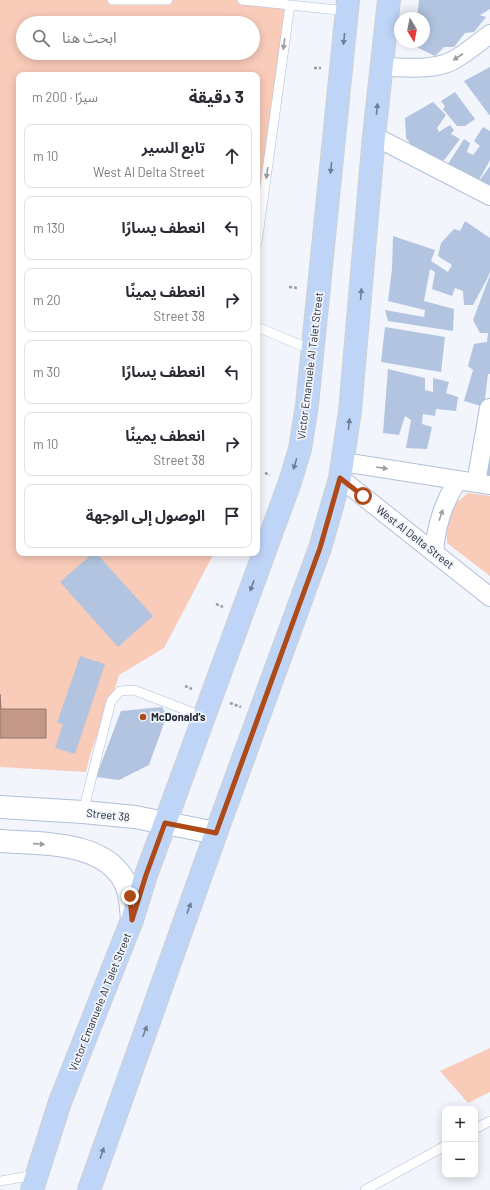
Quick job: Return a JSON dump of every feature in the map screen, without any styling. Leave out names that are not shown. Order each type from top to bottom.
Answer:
[{"type":"main road","points":[[89,1190],[216,833],[320,548],[342,470],[350,411],[374,136],[389,0]]},
{"type":"main road","name":"Victor Emanuele Al Talet Street","points":[[34,1182],[60,1102],[132,920],[146,875],[290,482],[304,427],[347,6]]},
{"type":"street","points":[[382,67],[430,66],[442,64],[461,55],[490,34]]},
{"type":"street","points":[[374,136],[490,196]]},
{"type":"street","points":[[434,553],[438,522],[443,507],[475,483],[489,408]]},
{"type":"street","points":[[342,470],[475,483]]},
{"type":"street","name":"West Al Delta Street","points":[[342,470],[434,553],[490,597]]},
{"type":"street","name":"Street 38","points":[[0,807],[82,812],[165,823],[216,833]]},
{"type":"street","points":[[0,841],[67,846],[99,857],[113,866],[126,885],[130,896],[132,920]]},
{"type":"lane","points":[[112,0],[168,0]]},
{"type":"lane","points":[[242,0],[290,5],[347,6]]},
{"type":"lane","points":[[260,221],[290,5]]},
{"type":"lane","points":[[260,328],[312,350]]},
{"type":"lane","points":[[82,812],[111,701],[120,692],[134,690],[204,718]]},
{"type":"lane","points":[[478,1127],[490,1121]]},
{"type":"lane","points":[[365,1190],[442,1148]]},
{"type":"lane","points":[[0,1181],[34,1182]]},
{"type":"path","points":[[265,472],[290,482]]},
{"type":"path","points":[[216,604],[241,616]]},
{"type":"path","points":[[185,686],[260,714]]},
{"type":"shaded area","points":[[0,0],[286,0],[260,247],[260,72],[16,72],[16,556],[212,556],[164,648],[119,675],[93,747],[86,772],[0,767]]},
{"type":"shaded area","points":[[468,493],[490,496],[490,576],[447,543],[446,526],[451,507]]},
{"type":"shaded area","points":[[0,694],[1,709],[46,709],[46,738],[0,738]]},
{"type":"shaded area","points":[[490,1048],[490,1092],[468,1103],[440,1071]]},
{"type":"building","points":[[419,0],[490,0],[490,9],[480,15],[486,17],[474,32],[465,33],[454,47],[444,47],[435,56],[418,48],[430,48],[430,12],[418,12]]},
{"type":"building","points":[[490,67],[490,116],[464,81]]},
{"type":"building","points":[[455,92],[475,119],[465,126],[457,126],[443,109],[445,106],[441,101]]},
{"type":"building","points":[[433,102],[446,115],[437,128],[439,132],[450,125],[454,130],[451,134],[460,139],[445,159],[438,163],[416,151],[406,138],[405,118]]},
{"type":"building","points":[[483,127],[490,131],[490,160],[479,180],[471,180],[448,164],[464,139],[470,143],[467,152],[473,155],[480,146],[474,141]]},
{"type":"building","points":[[490,166],[490,188],[480,180]]},
{"type":"building","points":[[465,221],[490,238],[490,272],[487,279],[473,305],[464,305],[463,291],[455,288],[452,296],[432,289],[435,272],[430,269],[424,301],[454,309],[453,331],[388,321],[385,310],[424,317],[425,310],[388,301],[392,269],[393,236],[435,250],[431,261],[448,272],[452,265],[438,256],[441,243],[454,229],[460,231]]},
{"type":"building","points":[[490,275],[490,374],[488,374],[484,407],[464,401],[473,370],[468,366],[474,344],[487,342],[488,333],[480,333],[473,320]]},
{"type":"building","points":[[385,327],[445,337],[441,372],[381,362]]},
{"type":"building","points":[[388,369],[425,378],[425,390],[433,392],[433,378],[449,382],[446,393],[458,397],[456,411],[436,409],[435,416],[423,414],[422,424],[432,427],[427,449],[406,448],[411,420],[405,416],[399,435],[383,433]]},
{"type":"building","points":[[490,460],[490,478],[486,477]]},
{"type":"building","points":[[90,556],[99,556],[153,616],[118,647],[60,582]]},
{"type":"building","points":[[80,656],[105,664],[75,754],[55,748],[63,724],[57,723]]},
{"type":"building","points":[[162,707],[167,715],[149,765],[119,780],[96,777],[121,711]]},
{"type":"place","name":"McDonald's","points":[[143,717]]},
{"type":"route","points":[[130,896],[132,920],[146,875],[165,823],[216,833],[320,548],[340,478],[363,496]]}]
